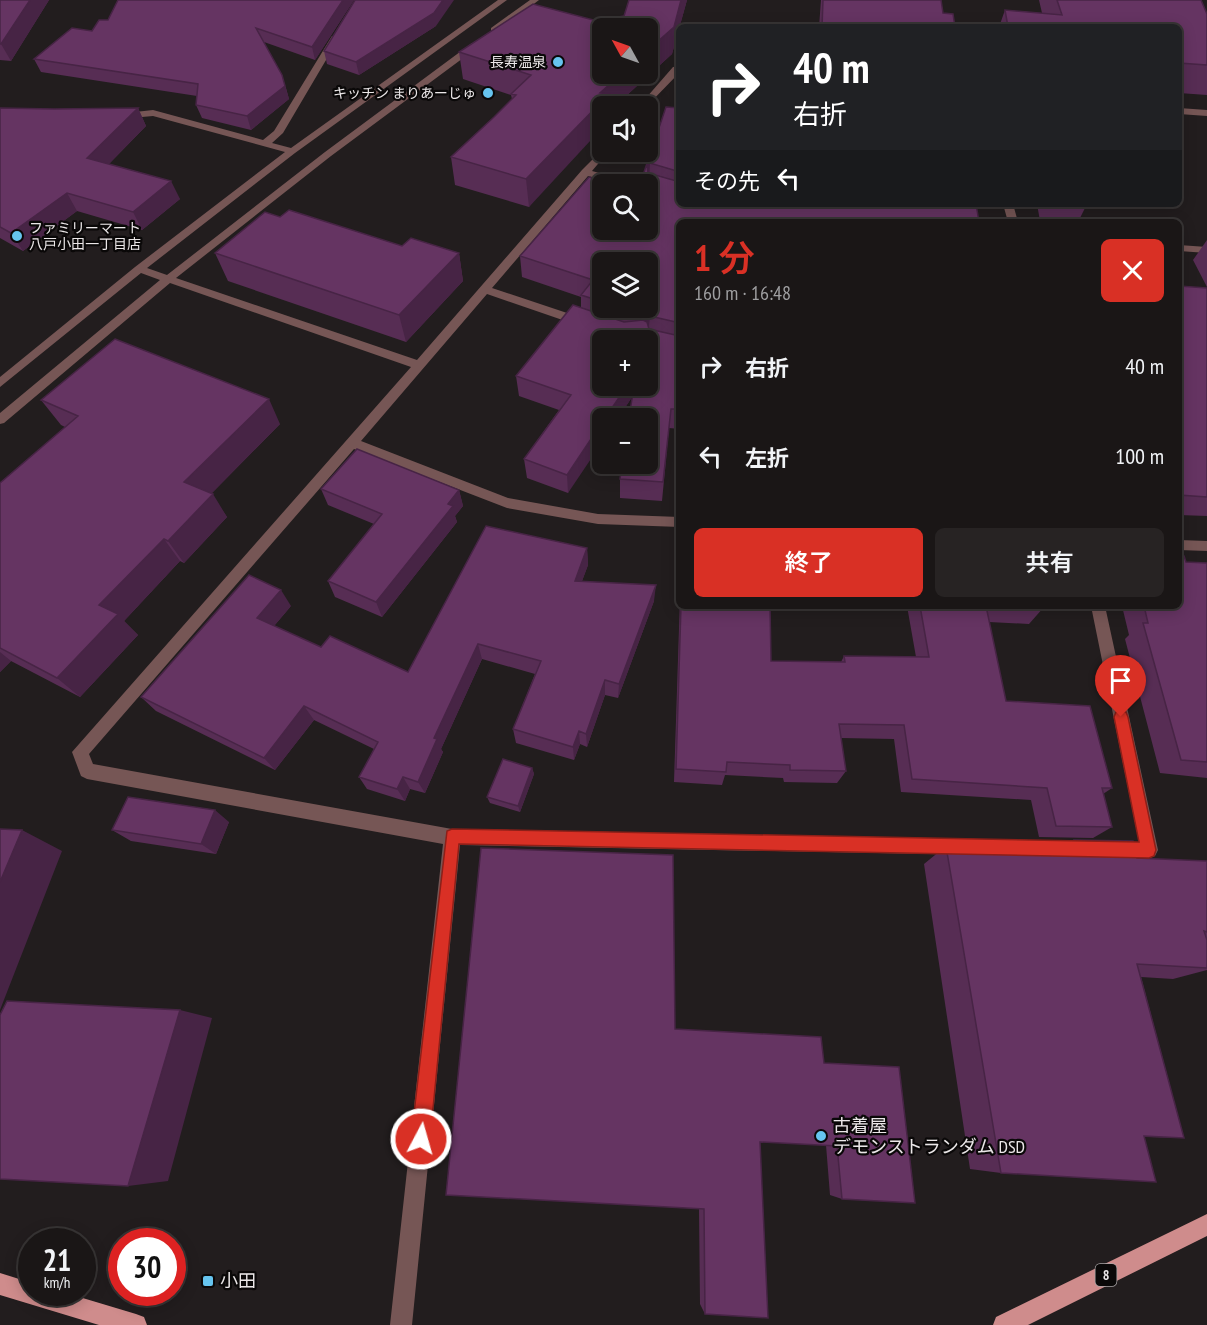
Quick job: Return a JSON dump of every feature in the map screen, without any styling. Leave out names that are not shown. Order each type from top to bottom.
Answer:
[{"type":"main road","name":"8","points":[[1004,1325],[1207,1226]]},
{"type":"main road","points":[[0,1284],[136,1325]]},
{"type":"street","points":[[0,383],[139,269],[292,152],[503,0]]},
{"type":"street","points":[[0,420],[167,280],[328,153],[535,0]]},
{"type":"street","points":[[264,144],[278,132],[340,31]]},
{"type":"street","points":[[652,96],[676,69]]},
{"type":"street","points":[[1182,111],[1207,113]]},
{"type":"street","points":[[108,117],[153,113],[292,152]]},
{"type":"street","points":[[594,162],[80,752],[87,771],[452,837],[1149,850],[1099,609]]},
{"type":"street","points":[[585,172],[592,174]]},
{"type":"street","points":[[1182,248],[1207,250]]},
{"type":"street","points":[[139,269],[419,365]]},
{"type":"street","points":[[484,290],[601,329]]},
{"type":"street","points":[[352,442],[507,503],[598,519],[676,522]]},
{"type":"street","points":[[1182,545],[1207,546]]},
{"type":"street","points":[[401,1325],[452,837]]},
{"type":"building","points":[[0,0],[30,0],[1,44],[0,44]]},
{"type":"building","points":[[118,0],[343,0],[312,47],[256,28],[282,75],[285,86],[247,116],[196,105],[198,84],[34,59],[72,28],[92,31],[99,20],[108,20]]},
{"type":"building","points":[[355,0],[443,0],[434,13],[356,62],[324,51]]},
{"type":"building","points":[[629,0],[681,0],[674,27],[658,41],[658,18],[613,18],[624,16]]},
{"type":"building","points":[[823,0],[941,0],[943,13],[953,14],[955,24],[822,24]]},
{"type":"building","points":[[1057,0],[1201,0],[1207,14],[1207,65],[1182,63],[1182,24],[1007,24],[1005,10],[1062,15]]},
{"type":"building","points":[[533,4],[592,20],[592,84],[610,84],[600,93],[609,94],[592,96],[592,111],[526,179],[451,157],[516,95],[511,94],[531,75],[459,52]]},
{"type":"building","points":[[666,107],[676,108],[676,171],[650,163],[647,165],[648,173],[652,174],[643,174],[647,162],[658,162],[658,131]]},
{"type":"building","points":[[0,108],[138,108],[87,158],[171,181],[133,212],[67,193],[11,233],[0,227]]},
{"type":"building","points":[[658,176],[676,181],[676,207],[976,207],[978,219],[676,219],[676,322],[658,318],[658,252],[592,252],[592,280],[520,256],[589,177],[592,178],[592,240],[658,240]]},
{"type":"building","points":[[289,210],[402,246],[411,238],[459,253],[399,315],[215,253],[265,212],[280,217]]},
{"type":"building","points":[[592,281],[592,298],[581,295]]},
{"type":"building","points":[[1182,286],[1207,288],[1207,497],[1182,495]]},
{"type":"building","points":[[573,305],[592,311],[592,318],[647,322],[649,329],[653,330],[592,330],[592,396],[620,396],[612,408],[592,408],[592,438],[567,475],[524,459],[571,395],[516,376]]},
{"type":"building","points":[[658,331],[676,335],[676,409],[671,409],[663,482],[620,479],[621,474],[658,474],[658,408],[631,408],[632,396],[658,396]]},
{"type":"building","points":[[115,339],[269,399],[184,482],[213,494],[168,541],[164,539],[99,605],[118,614],[57,678],[0,648],[0,483],[78,416],[41,400]]},
{"type":"building","points":[[357,449],[459,490],[448,504],[453,506],[376,602],[328,581],[382,514],[321,489]]},
{"type":"building","points":[[486,526],[587,548],[575,581],[656,585],[619,684],[605,680],[586,734],[579,731],[573,747],[513,729],[541,661],[478,644],[434,738],[437,739],[418,782],[403,777],[397,789],[359,777],[378,742],[304,706],[264,758],[141,697],[249,575],[281,590],[257,618],[321,647],[330,636],[408,672]]},
{"type":"building","points":[[1182,556],[1186,562],[1207,563],[1207,762],[1181,760],[1143,623],[1148,623],[1145,609],[1182,609]]},
{"type":"building","points":[[681,609],[770,609],[771,661],[845,662],[844,656],[929,657],[921,609],[987,609],[1006,701],[1090,706],[1112,788],[1102,788],[1112,827],[1056,826],[1047,788],[912,779],[904,725],[839,724],[846,771],[790,770],[790,765],[727,762],[726,772],[676,769]]},
{"type":"building","points":[[503,759],[532,768],[518,806],[487,797]]},
{"type":"building","points":[[128,797],[215,810],[201,844],[112,830]]},
{"type":"building","points":[[0,829],[22,830],[0,882]]},
{"type":"building","points":[[1074,840],[1133,841],[1137,858],[1207,861],[1207,932],[1204,931],[1207,940],[1207,968],[1137,964],[1184,1138],[1144,1136],[1156,1182],[1001,1173],[946,846],[1077,852]]},
{"type":"building","points":[[481,848],[673,855],[675,1029],[821,1037],[824,1063],[899,1067],[915,1203],[842,1199],[837,1146],[760,1142],[768,1318],[705,1314],[704,1209],[446,1195]]},
{"type":"building","points":[[7,1001],[180,1010],[128,1186],[0,1179],[0,1015]]},
{"type":"place","name":"長寿温泉","points":[[558,62]]},
{"type":"place","name":"キッチン まりあーじゅ","points":[[488,93]]},
{"type":"place","name":"ファミリーマート 八戸小田一丁目店","points":[[17,236]]},
{"type":"place","name":"古着屋 デモンストランダム DSD","points":[[821,1136]]},
{"type":"place","name":"小田","points":[[208,1281]]},
{"type":"route","points":[[421,1139],[452,837],[1149,850],[1121,717]]}]
